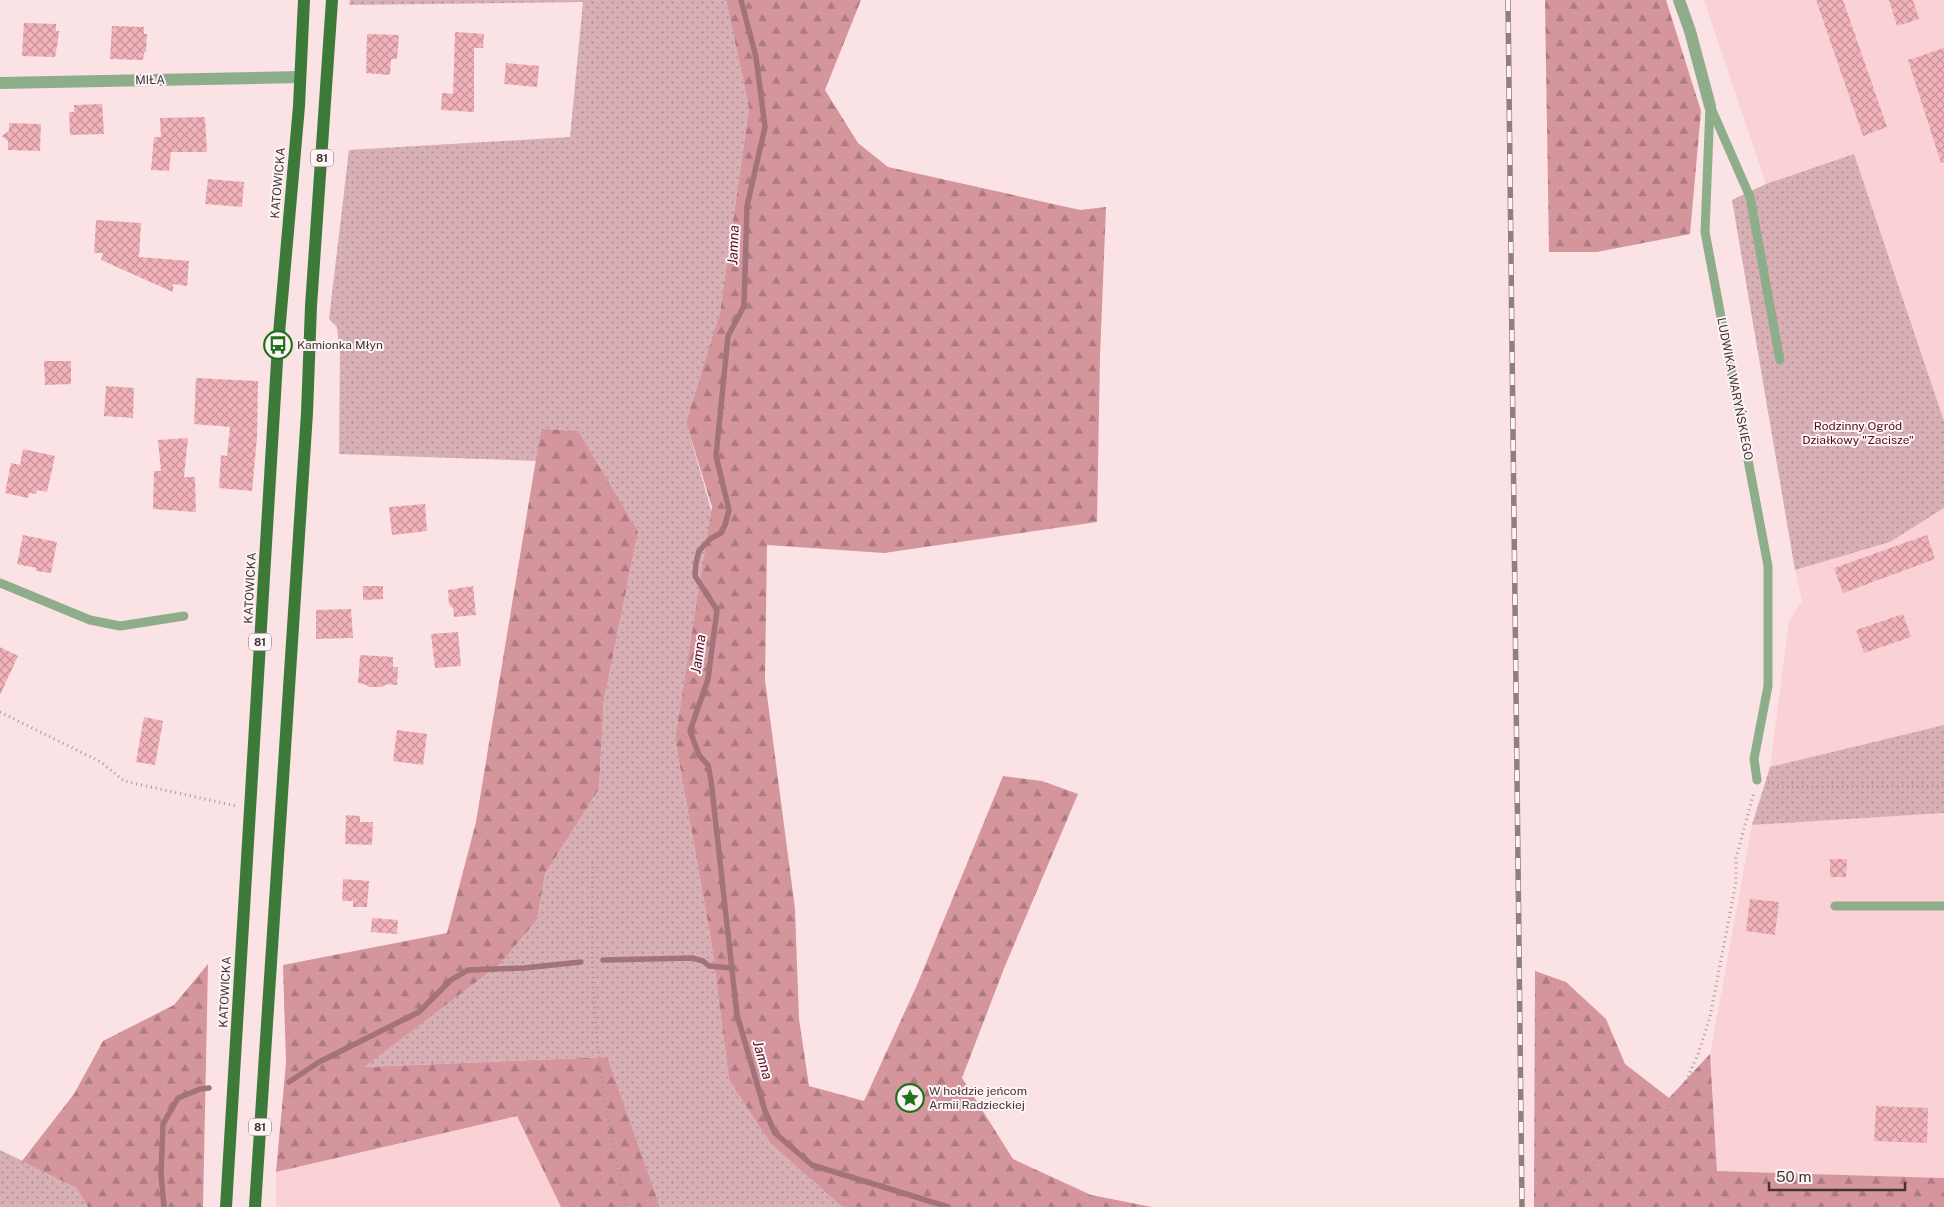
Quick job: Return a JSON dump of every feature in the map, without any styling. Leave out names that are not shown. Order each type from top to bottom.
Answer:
[{"type":"main road","name":"KATOWICKA","points":[[226,1207],[278,344],[299,106],[304,0]]},
{"type":"main road","name":"81","points":[[255,1207],[305,443],[311,306],[333,3]]},
{"type":"street","name":"LUDWIKA WARYŃSKIEGO","points":[[1679,0],[1690,31],[1710,106]]},
{"type":"street","name":"MIŁA","points":[[0,83],[300,77]]},
{"type":"lane","points":[[1710,106],[1750,197],[1780,360]]},
{"type":"lane","name":"LUDWIKA WARYŃSKIEGO","points":[[1710,106],[1705,232],[1768,566],[1768,686],[1754,759],[1757,780]]},
{"type":"lane","points":[[0,583],[90,620],[120,626],[184,616]]},
{"type":"lane","points":[[1835,906],[1944,906]]},
{"type":"path","points":[[0,712],[101,762],[124,781],[238,806],[250,806]]},
{"type":"path","points":[[1546,1207],[1587,1174],[1600,1156],[1625,1137],[1664,1114],[1682,1088],[1698,1054],[1710,1017],[1736,882],[1736,858],[1757,780],[1783,786],[1944,786]]},
{"type":"path","points":[[593,867],[592,902],[596,1011],[603,1086],[626,1207]]},
{"type":"shaded area","points":[[1704,0],[1944,0],[1944,421],[1854,155],[1766,184]]},
{"type":"shaded area","points":[[1944,508],[1944,725],[1770,767],[1789,621],[1802,601],[1795,570],[1890,542]]},
{"type":"shaded area","points":[[1944,813],[1944,1178],[1717,1171],[1710,1054],[1752,825]]},
{"type":"shaded area","points":[[517,1116],[561,1207],[276,1207],[276,1172]]},
{"type":"green space","points":[[350,0],[726,0],[749,108],[720,312],[686,422],[712,513],[675,739],[711,940],[729,1080],[770,1143],[842,1207],[660,1207],[606,1057],[363,1067],[500,964],[537,920],[545,874],[599,789],[604,700],[638,532],[541,429],[536,461],[339,454],[340,354],[337,327],[329,319],[349,150],[570,137],[583,2],[349,5]]},
{"type":"green space","points":[[726,0],[861,0],[825,90],[858,143],[888,167],[1080,210],[1106,207],[1100,356],[1097,522],[884,553],[767,545],[765,680],[795,909],[799,1019],[809,1086],[864,1101],[917,985],[1003,776],[1042,781],[1078,794],[1005,966],[962,1078],[1013,1159],[1091,1195],[1152,1207],[842,1207],[770,1143],[729,1080],[711,940],[675,739],[712,507],[686,422],[720,312],[749,108]]},
{"type":"green space","points":[[1545,0],[1666,0],[1701,111],[1690,234],[1597,252],[1549,252]]},
{"type":"green space","name":"Rodzinny Ogród Działkowy \"Zacisze\"","points":[[1854,154],[1944,421],[1944,508],[1890,542],[1795,570],[1732,200],[1766,184]]},
{"type":"green space","points":[[541,429],[578,431],[638,532],[604,700],[599,789],[545,874],[537,920],[500,964],[364,1067],[607,1057],[660,1207],[561,1207],[517,1116],[276,1172],[286,1063],[283,965],[447,933],[476,822]]},
{"type":"green space","points":[[1944,725],[1944,813],[1752,825],[1770,767]]},
{"type":"green space","points":[[208,964],[203,1207],[88,1207],[77,1188],[22,1161],[74,1094],[103,1041],[174,1005]]},
{"type":"green space","points":[[1535,971],[1566,982],[1606,1019],[1625,1064],[1669,1098],[1710,1054],[1717,1171],[1944,1178],[1944,1207],[1534,1207]]},
{"type":"green space","points":[[0,1150],[78,1188],[88,1207],[0,1207]]},
{"type":"building","points":[[1816,0],[1843,0],[1887,127],[1863,136]]},
{"type":"building","points":[[1889,0],[1913,0],[1919,19],[1897,26]]},
{"type":"building","points":[[24,23],[56,24],[56,31],[59,31],[55,57],[22,56]]},
{"type":"building","points":[[112,26],[144,27],[144,34],[147,34],[146,53],[144,52],[143,60],[110,59]]},
{"type":"building","points":[[455,32],[484,34],[483,48],[474,48],[474,112],[441,110],[442,93],[453,94]]},
{"type":"building","points":[[367,34],[399,35],[397,59],[391,59],[390,75],[366,73]]},
{"type":"building","points":[[1944,48],[1944,162],[1941,163],[1908,60]]},
{"type":"building","points":[[506,63],[539,66],[537,87],[504,84]]},
{"type":"building","points":[[102,104],[104,134],[70,135],[69,112],[74,112],[74,105]]},
{"type":"building","points":[[205,117],[207,152],[171,152],[169,171],[151,170],[154,137],[161,137],[160,118]]},
{"type":"building","points":[[9,123],[41,124],[40,151],[8,150],[8,141],[2,136],[9,131]]},
{"type":"building","points":[[208,179],[244,182],[242,207],[205,204]]},
{"type":"building","points":[[96,220],[141,223],[139,257],[189,261],[187,286],[173,284],[173,292],[101,260],[103,253],[94,253]]},
{"type":"building","points":[[44,361],[71,361],[71,384],[45,385]]},
{"type":"building","points":[[196,378],[258,381],[257,438],[252,491],[219,488],[221,455],[227,456],[230,427],[194,424]]},
{"type":"building","points":[[106,386],[134,388],[133,418],[104,416]]},
{"type":"building","points":[[188,438],[184,477],[195,477],[196,512],[153,509],[154,471],[161,471],[158,440]]},
{"type":"building","points":[[23,449],[55,456],[47,492],[37,490],[36,494],[29,493],[28,498],[5,493],[11,463],[20,465]]},
{"type":"building","points":[[425,504],[427,531],[392,535],[389,507]]},
{"type":"building","points":[[23,535],[57,542],[51,573],[36,571],[36,568],[17,564]]},
{"type":"building","points":[[1927,535],[1935,559],[1843,593],[1834,568]]},
{"type":"building","points":[[363,586],[383,586],[383,599],[363,600]]},
{"type":"building","points":[[473,586],[476,615],[454,617],[453,608],[449,604],[448,590]]},
{"type":"building","points":[[351,609],[353,638],[316,639],[316,610]]},
{"type":"building","points":[[1903,614],[1911,637],[1864,653],[1856,630]]},
{"type":"building","points":[[458,632],[461,666],[435,668],[431,634]]},
{"type":"building","points":[[0,647],[18,656],[0,695]]},
{"type":"building","points":[[360,655],[393,657],[393,667],[398,667],[397,685],[387,684],[382,687],[369,687],[358,683]]},
{"type":"building","points":[[144,717],[163,721],[155,765],[136,762]]},
{"type":"building","points":[[397,730],[427,734],[423,765],[393,761]]},
{"type":"building","points":[[346,815],[360,816],[360,822],[373,822],[372,845],[345,844]]},
{"type":"building","points":[[1830,859],[1847,859],[1846,877],[1830,877]]},
{"type":"building","points":[[343,879],[369,881],[367,907],[353,907],[353,901],[342,901]]},
{"type":"building","points":[[1750,899],[1779,902],[1775,935],[1746,931]]},
{"type":"building","points":[[372,918],[398,920],[397,934],[371,932]]},
{"type":"building","points":[[1876,1106],[1928,1108],[1927,1143],[1874,1141]]},
{"type":"waterway","name":"Jamna","points":[[741,0],[756,57],[765,127],[747,206],[744,306],[728,336],[716,456],[729,510],[721,533],[710,539],[699,551],[696,563],[695,576],[717,610],[708,679],[690,731],[699,755],[708,765],[711,780],[737,1015],[765,1111],[775,1133],[812,1165],[948,1207]]},
{"type":"waterway","points":[[603,960],[692,958],[703,961],[709,966],[732,968]]},
{"type":"waterway","points":[[289,1082],[319,1062],[419,1012],[451,980],[468,970],[524,968],[581,962]]},
{"type":"waterway","points":[[164,1207],[161,1174],[163,1124],[178,1098],[200,1089],[209,1088]]},
{"type":"railway","points":[[1508,0],[1522,1207]]},
{"type":"place","name":"Kamionka Młyn","points":[[278,345]]},
{"type":"place","name":"W hołdzie jeńcom Armii Radzieckiej","points":[[910,1098]]}]
